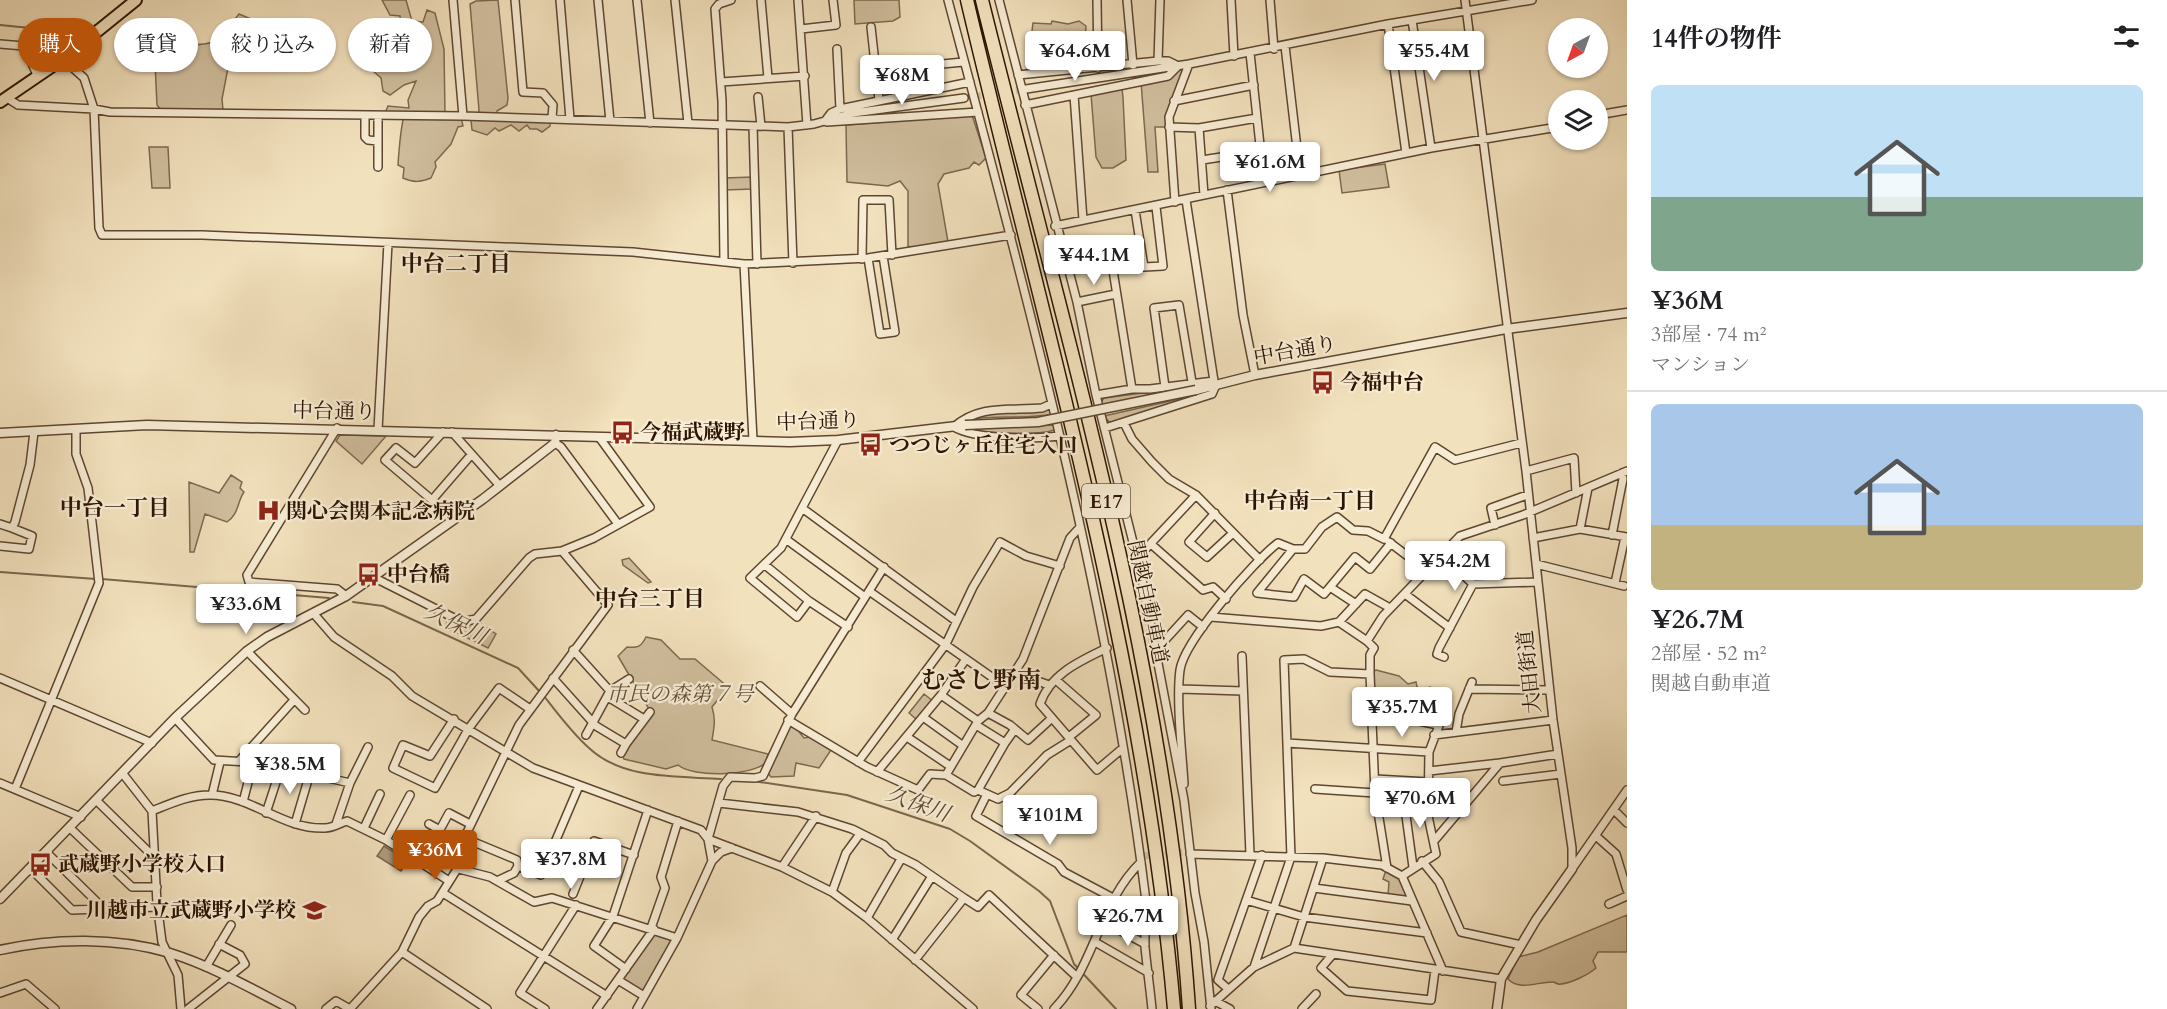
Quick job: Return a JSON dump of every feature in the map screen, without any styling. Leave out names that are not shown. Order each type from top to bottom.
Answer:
[{"type":"highway","name":"関越自動車道","points":[[967,0],[1062,381],[1116,619],[1154,834],[1174,1009]]},
{"type":"highway","name":"関越自動車道","points":[[982,0],[1073,362],[1132,618],[1172,843],[1189,1009]]},
{"type":"main road","points":[[102,27],[136,0]]},
{"type":"main road","points":[[4,100],[45,72]]},
{"type":"street","points":[[453,0],[463,116]]},
{"type":"street","points":[[515,0],[524,92],[543,93],[553,105],[552,118]]},
{"type":"street","points":[[560,0],[570,119]]},
{"type":"street","points":[[598,0],[610,121]]},
{"type":"street","points":[[637,0],[650,123]]},
{"type":"street","points":[[675,0],[688,123]]},
{"type":"street","points":[[724,262],[721,82],[715,9],[719,4],[731,0]]},
{"type":"street","points":[[761,0],[768,78]]},
{"type":"street","points":[[798,0],[807,125]]},
{"type":"street","points":[[801,29],[836,25],[833,0]]},
{"type":"street","points":[[948,0],[1011,235],[1060,436],[1107,648],[1142,858],[1146,904],[1145,944],[1152,1009]]},
{"type":"street","points":[[999,0],[1055,225],[1077,302],[1096,395],[1138,557],[1183,796]]},
{"type":"street","points":[[1097,0],[1098,68]]},
{"type":"street","points":[[1127,0],[1133,64]]},
{"type":"street","points":[[1158,61],[1160,0]]},
{"type":"street","points":[[1232,0],[1234,56]]},
{"type":"street","points":[[1270,0],[1274,49]]},
{"type":"street","name":"大田街道","points":[[1465,0],[1526,471],[1549,690],[1572,848],[1572,869]]},
{"type":"street","points":[[1026,89],[1178,66],[1274,49],[1388,24],[1532,0]]},
{"type":"street","points":[[1412,20],[1431,148]]},
{"type":"street","points":[[1388,24],[1406,153]]},
{"type":"street","points":[[871,27],[879,100]]},
{"type":"street","points":[[0,44],[24,46],[38,77]]},
{"type":"street","points":[[1285,46],[1300,174]]},
{"type":"street","points":[[837,48],[840,108]]},
{"type":"street","points":[[1250,53],[1264,182]]},
{"type":"street","points":[[1018,75],[1158,61],[1168,61],[1178,66]]},
{"type":"street","points":[[922,92],[922,66],[963,62]]},
{"type":"street","points":[[1175,202],[1168,117],[1189,64]]},
{"type":"street","points":[[1025,105],[1168,76],[1178,66]]},
{"type":"street","points":[[77,72],[84,78],[94,109],[99,228],[102,234],[633,252],[744,264],[865,258],[1011,235]]},
{"type":"street","points":[[721,82],[805,76]]},
{"type":"street","points":[[825,121],[831,113],[840,108],[970,82]]},
{"type":"street","points":[[1174,101],[1254,85]]},
{"type":"street","points":[[1074,95],[1083,220]]},
{"type":"street","points":[[757,264],[758,97]]},
{"type":"street","points":[[4,100],[18,105],[110,112],[463,116],[788,127],[807,125],[853,113],[964,98]]},
{"type":"street","points":[[1608,114],[1627,110]]},
{"type":"street","points":[[825,121],[857,122],[978,112]]},
{"type":"street","points":[[365,116],[365,136],[368,140],[378,141]]},
{"type":"street","points":[[378,116],[378,167]]},
{"type":"street","points":[[1169,127],[1199,128],[1257,118]]},
{"type":"street","points":[[788,127],[793,263]]},
{"type":"street","points":[[1199,128],[1204,195]]},
{"type":"street","points":[[1055,225],[1156,207],[1300,174],[1431,148],[1548,129]]},
{"type":"street","points":[[1202,160],[1260,151]]},
{"type":"street","points":[[1227,190],[1243,315],[1255,375]]},
{"type":"street","points":[[883,256],[894,332],[880,334],[865,258],[863,200],[890,200],[892,255]]},
{"type":"street","points":[[1105,428],[1212,394],[1215,383],[1186,200]]},
{"type":"street","points":[[1135,210],[1144,267],[1163,266],[1156,207]]},
{"type":"street","points":[[378,430],[388,243]]},
{"type":"street","points":[[1065,262],[1104,255],[1111,258],[1132,389]]},
{"type":"street","points":[[744,264],[753,440]]},
{"type":"street","points":[[1077,302],[1116,294]]},
{"type":"street","points":[[1096,395],[1132,389],[1194,386],[1179,305],[1154,308],[1165,387]]},
{"type":"street","name":"中台通り","points":[[0,433],[147,424],[338,428],[556,439],[599,437],[790,442],[838,440],[965,425],[1038,422],[1194,386],[1506,329],[1627,313]]},
{"type":"street","points":[[1051,404],[1042,408],[981,412],[968,416],[954,427],[980,436],[1031,438],[1060,436]]},
{"type":"street","points":[[1124,423],[1132,439],[1152,462],[1169,479],[1196,495],[1260,560]]},
{"type":"street","points":[[338,428],[247,575],[249,582],[337,590],[346,596]]},
{"type":"street","points":[[15,789],[99,580],[88,488],[76,454],[76,430]]},
{"type":"street","points":[[12,528],[30,465],[34,432]]},
{"type":"street","points":[[471,455],[432,500],[385,460],[396,448],[415,463],[447,432],[471,455],[500,486]]},
{"type":"street","points":[[373,577],[462,622],[476,619],[535,554],[562,551],[650,507],[599,437]]},
{"type":"street","points":[[0,899],[175,718],[247,651],[267,637],[346,596],[500,486],[556,439],[618,524]]},
{"type":"street","points":[[809,601],[797,617],[750,578],[787,540],[838,440]]},
{"type":"street","points":[[1293,549],[1257,593],[1294,597],[1304,579],[1324,594],[1355,557],[1370,569],[1387,541],[1435,447],[1455,459],[1521,443]]},
{"type":"street","points":[[1526,471],[1574,458],[1576,493]]},
{"type":"street","points":[[1367,641],[1390,608],[1460,536],[1530,512],[1624,472]]},
{"type":"street","points":[[1612,534],[1624,472]]},
{"type":"street","points":[[1580,530],[1588,488]]},
{"type":"street","points":[[1138,557],[1196,495]]},
{"type":"street","points":[[1495,525],[1491,508],[1527,495]]},
{"type":"street","points":[[802,508],[956,621]]},
{"type":"street","points":[[1215,513],[1190,542],[1206,557],[1233,533]]},
{"type":"street","points":[[1212,1005],[1203,936],[1188,853],[1183,796],[1181,665],[1203,627],[1260,560],[1278,543],[1293,549],[1305,549],[1322,527],[1337,517],[1353,530],[1368,531],[1387,541],[1426,570]]},
{"type":"street","points":[[0,524],[32,536],[29,549],[0,546]]},
{"type":"street","points":[[946,775],[977,723],[988,713],[1015,674],[1034,637],[1043,603],[1070,538],[1080,527]]},
{"type":"street","points":[[1533,538],[1580,530],[1626,537],[1615,583]]},
{"type":"street","points":[[787,540],[946,644],[1006,687]]},
{"type":"street","points":[[858,762],[946,644],[956,621],[1000,542],[1026,556],[1060,566]]},
{"type":"street","points":[[1152,544],[1203,590],[1213,587],[1226,598]]},
{"type":"street","points":[[326,1009],[336,1001],[350,1009],[402,952],[419,917],[443,893],[459,869],[464,858],[458,851],[506,750],[530,709],[608,605],[562,551]]},
{"type":"street","points":[[1441,554],[1473,584],[1537,582]]},
{"type":"street","points":[[1536,564],[1624,586]]},
{"type":"street","points":[[765,565],[809,601],[848,627]]},
{"type":"street","points":[[712,861],[708,839],[723,786],[729,777],[763,776],[790,717],[884,567]]},
{"type":"street","points":[[1444,657],[1437,654],[1473,584]]},
{"type":"street","points":[[1330,587],[1356,604]]},
{"type":"street","points":[[1211,617],[1321,626],[1339,622],[1365,594],[1390,608]]},
{"type":"street","points":[[1405,594],[1450,628]]},
{"type":"street","points":[[314,614],[334,637],[378,666],[412,696],[533,768],[701,830],[708,839],[782,867],[832,892],[867,918],[974,1009]]},
{"type":"street","points":[[1156,650],[1188,615],[1203,627]]},
{"type":"street","points":[[1339,622],[1374,648],[1370,655],[1370,674],[1375,794],[1387,868]]},
{"type":"street","points":[[1107,648],[1071,665],[1053,682],[1040,703],[1097,770],[1124,748]]},
{"type":"street","points":[[573,650],[609,694],[644,719]]},
{"type":"street","points":[[247,651],[305,710]]},
{"type":"street","points":[[1242,656],[1250,854]]},
{"type":"street","points":[[877,772],[941,695],[966,659]]},
{"type":"street","points":[[1254,967],[1292,857],[1284,660],[1304,659],[1330,672],[1370,674]]},
{"type":"street","points":[[760,686],[790,717],[877,772],[918,790],[930,774],[946,775],[974,792],[978,790],[998,799],[1010,793],[1047,755],[1070,739],[1096,715],[1053,682],[1015,674]]},
{"type":"street","points":[[0,678],[152,743]]},
{"type":"street","points":[[554,678],[596,726],[626,744]]},
{"type":"street","points":[[586,735],[609,694],[629,680]]},
{"type":"street","points":[[1456,732],[1459,714],[1471,686],[1549,690]]},
{"type":"street","points":[[454,719],[429,756],[403,745],[393,768],[435,788],[469,728],[499,688],[530,709]]},
{"type":"street","points":[[1180,688],[1243,691]]},
{"type":"street","points":[[941,695],[1005,743]]},
{"type":"street","points":[[239,761],[294,700]]},
{"type":"street","points":[[1371,711],[1438,724]]},
{"type":"street","points":[[621,753],[650,712]]},
{"type":"street","points":[[988,713],[1015,729],[1028,740],[1052,718]]},
{"type":"street","points":[[1402,876],[1436,854],[1428,816],[1429,752],[1443,715]]},
{"type":"street","points":[[923,717],[962,745]]},
{"type":"street","points":[[175,718],[214,760],[281,767],[350,783]]},
{"type":"street","points":[[1434,735],[1553,720]]},
{"type":"street","points":[[978,790],[1015,729]]},
{"type":"street","points":[[907,737],[950,766]]},
{"type":"street","points":[[1287,743],[1429,752]]},
{"type":"street","points":[[336,824],[350,783],[368,747]]},
{"type":"street","points":[[1429,771],[1558,754]]},
{"type":"street","points":[[212,795],[220,762]]},
{"type":"street","points":[[243,802],[254,763]]},
{"type":"street","points":[[1434,841],[1500,763]]},
{"type":"street","points":[[266,813],[281,767]]},
{"type":"street","points":[[295,824],[310,773]]},
{"type":"street","points":[[123,774],[152,811],[157,907],[162,942],[178,975],[181,1009]]},
{"type":"street","points":[[1503,781],[1561,774]]},
{"type":"street","points":[[1375,779],[1428,782]]},
{"type":"street","points":[[0,783],[81,817]]},
{"type":"street","points":[[518,867],[542,874],[579,786]]},
{"type":"street","points":[[1315,789],[1375,794]]},
{"type":"street","points":[[1497,1009],[1501,979],[1521,945],[1627,790]]},
{"type":"street","points":[[364,828],[380,794]]},
{"type":"street","points":[[987,794],[976,816],[1058,864],[1064,872],[1113,898]]},
{"type":"street","points":[[1403,794],[1413,867]]},
{"type":"street","points":[[152,811],[187,796],[212,795],[243,802],[295,824],[323,828],[347,821],[386,840],[449,881]]},
{"type":"street","points":[[386,840],[410,795]]},
{"type":"street","points":[[97,801],[156,859]]},
{"type":"street","points":[[719,802],[816,816],[884,845],[901,859],[933,876],[978,907],[989,895],[1077,977]]},
{"type":"street","points":[[626,969],[595,948],[614,915],[648,810]]},
{"type":"street","points":[[1614,810],[1627,823]]},
{"type":"street","points":[[435,839],[449,813],[470,824]]},
{"type":"street","points":[[782,867],[816,816]]},
{"type":"street","points":[[597,1009],[652,928],[665,888],[661,877],[678,821]]},
{"type":"street","points":[[429,824],[440,830]]},
{"type":"street","points":[[70,828],[132,887],[157,887]]},
{"type":"street","points":[[832,892],[846,853],[860,834]]},
{"type":"street","points":[[1596,836],[1616,854],[1627,890]]},
{"type":"street","points":[[464,838],[516,860],[518,867],[514,873],[497,881]]},
{"type":"street","points":[[573,894],[594,842],[634,855]]},
{"type":"street","points":[[637,1009],[677,938],[712,861],[721,852],[732,848]]},
{"type":"street","points":[[46,852],[98,903],[99,909]]},
{"type":"street","points":[[1188,853],[1250,854],[1370,862],[1402,876],[1427,933],[1439,970],[1431,1000],[1347,991],[1321,968],[1333,954]]},
{"type":"street","points":[[1227,988],[1218,980],[1262,855]]},
{"type":"street","points":[[1054,1009],[1077,977],[1095,942],[1113,898],[1142,858]]},
{"type":"street","points":[[1294,948],[1323,858]]},
{"type":"street","points":[[867,918],[901,859]]},
{"type":"street","points":[[1422,861],[1439,882],[1461,932],[1521,945]]},
{"type":"street","points":[[30,868],[72,910],[157,907]]},
{"type":"street","points":[[459,869],[497,881],[534,902],[552,898],[614,915],[677,938]]},
{"type":"street","points":[[892,940],[933,876]]},
{"type":"street","points":[[1314,888],[1412,901]]},
{"type":"street","points":[[443,893],[607,996]]},
{"type":"street","points":[[1609,904],[1627,896]]},
{"type":"street","points":[[915,960],[964,898]]},
{"type":"street","points":[[1245,900],[1304,917],[1427,933]]},
{"type":"street","points":[[545,1009],[520,993],[576,905]]},
{"type":"street","points":[[1103,921],[1145,944]]},
{"type":"street","points":[[206,967],[231,924]]},
{"type":"street","points":[[0,950],[67,942],[111,944],[168,953],[228,977],[291,1009]]},
{"type":"street","points":[[1095,942],[1149,973]]},
{"type":"street","points":[[188,1009],[245,964],[240,955],[219,944]]},
{"type":"street","points":[[1212,1005],[1227,988],[1254,967],[1294,948],[1501,979]]},
{"type":"street","points":[[402,952],[487,1009]]},
{"type":"street","points":[[1038,1009],[1021,996],[1054,955]]},
{"type":"street","points":[[618,980],[644,996]]},
{"type":"street","points":[[0,993],[26,984],[55,1009]]},
{"type":"street","points":[[1305,1008],[1316,994]]},
{"type":"street","points":[[1212,1005],[1230,1009]]},
{"type":"green space","points":[[382,0],[406,0],[411,18],[390,15]]},
{"type":"green space","points":[[498,0],[508,98],[507,105],[497,111],[497,114],[550,120],[550,126],[542,132],[530,129],[527,125],[519,131],[511,125],[499,131],[495,128],[487,135],[472,130],[471,120],[478,115],[479,110],[470,4],[476,1]]},
{"type":"green space","points":[[854,0],[899,0],[900,17],[893,21],[855,24]]},
{"type":"green space","points":[[427,10],[435,13],[444,49],[445,113],[461,117],[463,126],[458,127],[451,144],[435,162],[436,167],[431,178],[414,181],[403,178],[404,168],[398,165],[404,115],[385,113],[388,106],[409,108],[408,100],[416,81],[404,85],[390,95],[383,91],[381,78],[374,72],[432,72],[432,18],[424,18]]},
{"type":"green space","points":[[239,14],[249,18],[236,18]]},
{"type":"green space","points":[[1052,21],[1068,24],[1079,21],[1086,26],[1084,63],[1027,71],[1033,23],[1051,24]]},
{"type":"green space","points":[[210,43],[210,72],[227,72],[222,99],[223,110],[161,110],[157,105],[155,72],[198,72],[198,44]]},
{"type":"green space","points":[[1189,64],[1168,127],[1155,127],[1158,172],[1148,172],[1141,82],[1168,76],[1178,66]]},
{"type":"green space","points":[[1122,89],[1123,97],[1126,160],[1113,168],[1102,168],[1096,157],[1091,94]]},
{"type":"green space","points":[[972,115],[986,158],[979,165],[974,162],[969,168],[944,174],[938,184],[948,242],[913,248],[908,246],[908,191],[900,181],[888,186],[847,182],[846,125]]},
{"type":"green space","points":[[149,147],[168,147],[170,188],[152,188]]},
{"type":"green space","points":[[1385,164],[1389,187],[1342,193],[1339,170]]},
{"type":"green space","points":[[753,177],[753,189],[724,190],[724,178]]},
{"type":"green space","points":[[1196,386],[1102,406],[1101,402],[1104,398]]},
{"type":"green space","points":[[1197,395],[1110,423],[1104,416]]},
{"type":"green space","points":[[1049,409],[1052,414],[967,420],[982,414]]},
{"type":"green space","points":[[1054,425],[1055,429],[1039,433],[995,433],[965,429]]},
{"type":"green space","points":[[340,435],[386,436],[362,464],[336,441]]},
{"type":"green space","points":[[231,475],[242,482],[240,488],[244,492],[236,512],[227,522],[205,514],[194,552],[190,552],[189,482],[219,493]]},
{"type":"green space","points":[[629,558],[651,582],[648,583],[623,565],[622,560]]},
{"type":"green space","points":[[448,620],[465,626],[478,622],[496,634],[488,648],[445,627]]},
{"type":"green space","name":"市民の森第７号","points":[[646,637],[661,640],[680,659],[695,659],[728,687],[712,707],[714,728],[712,740],[768,754],[766,763],[748,771],[709,774],[678,765],[666,769],[624,759],[622,755],[649,709],[618,656],[627,647],[641,645]]},
{"type":"green space","points":[[1374,671],[1399,676],[1408,684],[1416,682],[1417,687],[1422,690],[1430,687],[1442,693],[1442,700],[1447,707],[1446,711],[1438,714],[1399,703],[1375,701]]},
{"type":"green space","points":[[924,694],[933,701],[917,720],[909,713]]},
{"type":"green space","points":[[791,726],[796,728],[804,738],[810,737],[831,750],[819,768],[796,763],[794,776],[771,777],[767,772],[787,729]]},
{"type":"green space","points":[[1386,870],[1401,879],[1408,898],[1388,895],[1389,882],[1383,879]]},
{"type":"green space","points":[[1627,915],[1627,952],[1598,952],[1593,961],[1596,968],[1584,976],[1559,984],[1552,982],[1517,985],[1508,979],[1518,957],[1538,952]]},
{"type":"green space","points":[[653,933],[670,939],[671,943],[642,993],[622,980]]},
{"type":"shaded area","points":[[384,846],[408,861],[401,871],[377,856]]},
{"type":"waterway","points":[[0,25],[18,27]]},
{"type":"waterway","name":"久保川","points":[[0,572],[96,579]]},
{"type":"waterway","name":"久保川","points":[[102,579],[329,598]]},
{"type":"waterway","name":"久保川","points":[[353,602],[383,606],[518,668],[540,692]]},
{"type":"waterway","name":"久保川","points":[[544,696],[589,748],[618,766],[651,774],[721,779]]},
{"type":"waterway","name":"久保川","points":[[753,781],[847,795],[950,829],[970,841],[1050,901],[1074,964],[1116,1009]]},
{"type":"tunnel","points":[[964,98],[1026,89]]},
{"type":"tunnel","points":[[1144,856],[1184,852]]},
{"type":"place","name":"今福中台","points":[[1322,382]]},
{"type":"place","name":"今福武蔵野","points":[[622,432]]},
{"type":"place","name":"つつじヶ丘住宅入口","points":[[871,445]]},
{"type":"place","name":"関心会関本記念病院","points":[[268,511]]},
{"type":"place","name":"中台橋","points":[[369,574]]},
{"type":"place","name":"武蔵野小学校入口","points":[[40,864]]},
{"type":"place","name":"川越市立武蔵野小学校","points":[[314,910]]},
{"type":"district","name":"中台二丁目","points":[[456,263]]},
{"type":"district","name":"中台南一丁目","points":[[1310,500]]},
{"type":"district","name":"中台一丁目","points":[[115,507]]},
{"type":"district","name":"中台三丁目","points":[[650,598]]},
{"type":"district","name":"むさし野南","points":[[981,680]]}]
